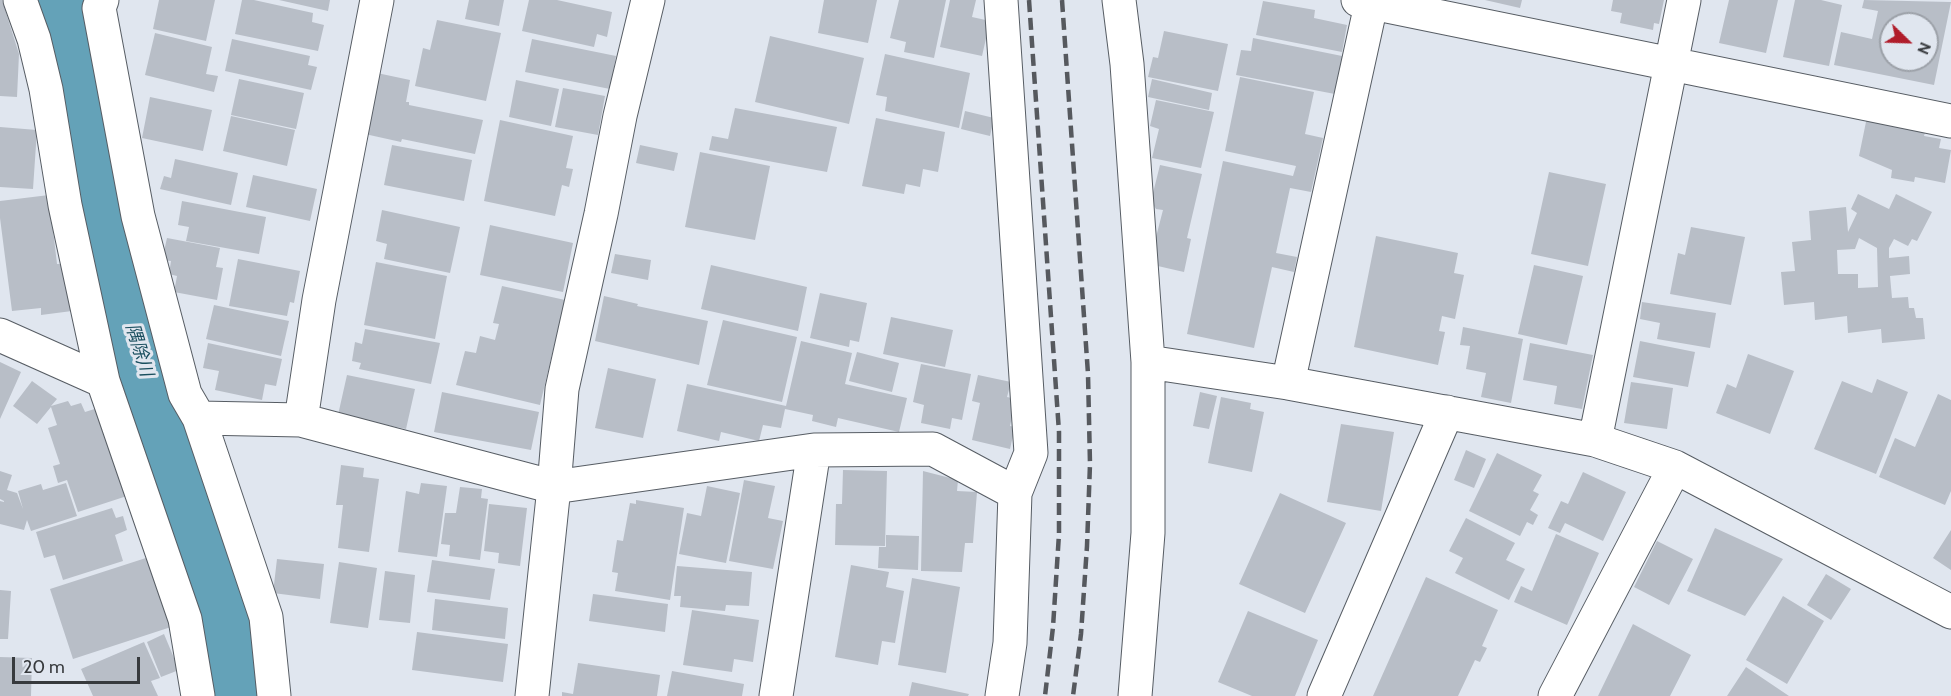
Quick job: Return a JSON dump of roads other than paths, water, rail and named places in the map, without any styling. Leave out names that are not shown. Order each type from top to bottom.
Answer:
[{"type":"street","points":[[20,0],[34,39],[46,89],[65,205],[103,381],[185,619],[198,696]]},
{"type":"street","points":[[102,0],[99,8],[138,216],[185,394],[199,418],[266,617],[274,696]]},
{"type":"street","points":[[302,420],[319,300],[376,0]]},
{"type":"street","points":[[532,696],[562,389],[602,214],[620,116],[648,0]]},
{"type":"street","points":[[1000,0],[1030,453],[1015,493],[1010,643],[1002,696]]},
{"type":"street","points":[[1119,0],[1127,64],[1148,362],[1148,533],[1135,696]]},
{"type":"street","points":[[1595,440],[1684,0]]},
{"type":"street","points":[[1288,383],[1367,1],[1951,121]]},
{"type":"street","points":[[0,335],[103,381]]},
{"type":"street","points":[[1148,362],[1288,383],[1595,440],[1675,467],[1951,612]]},
{"type":"street","points":[[1324,696],[1447,412]]},
{"type":"street","points":[[199,418],[302,420],[554,487],[814,450],[933,449],[1015,493]]},
{"type":"street","points":[[776,696],[814,450]]},
{"type":"street","points":[[1555,696],[1675,467]]},
{"type":"waterway","name":"隅除川","points":[[56,0],[76,56],[114,268],[213,589],[233,664],[235,696]]},
{"type":"railway","points":[[1029,0],[1059,432],[1059,534],[1053,627],[1045,696]]},
{"type":"railway","points":[[1062,0],[1088,374],[1090,464],[1081,634],[1073,696]]}]
